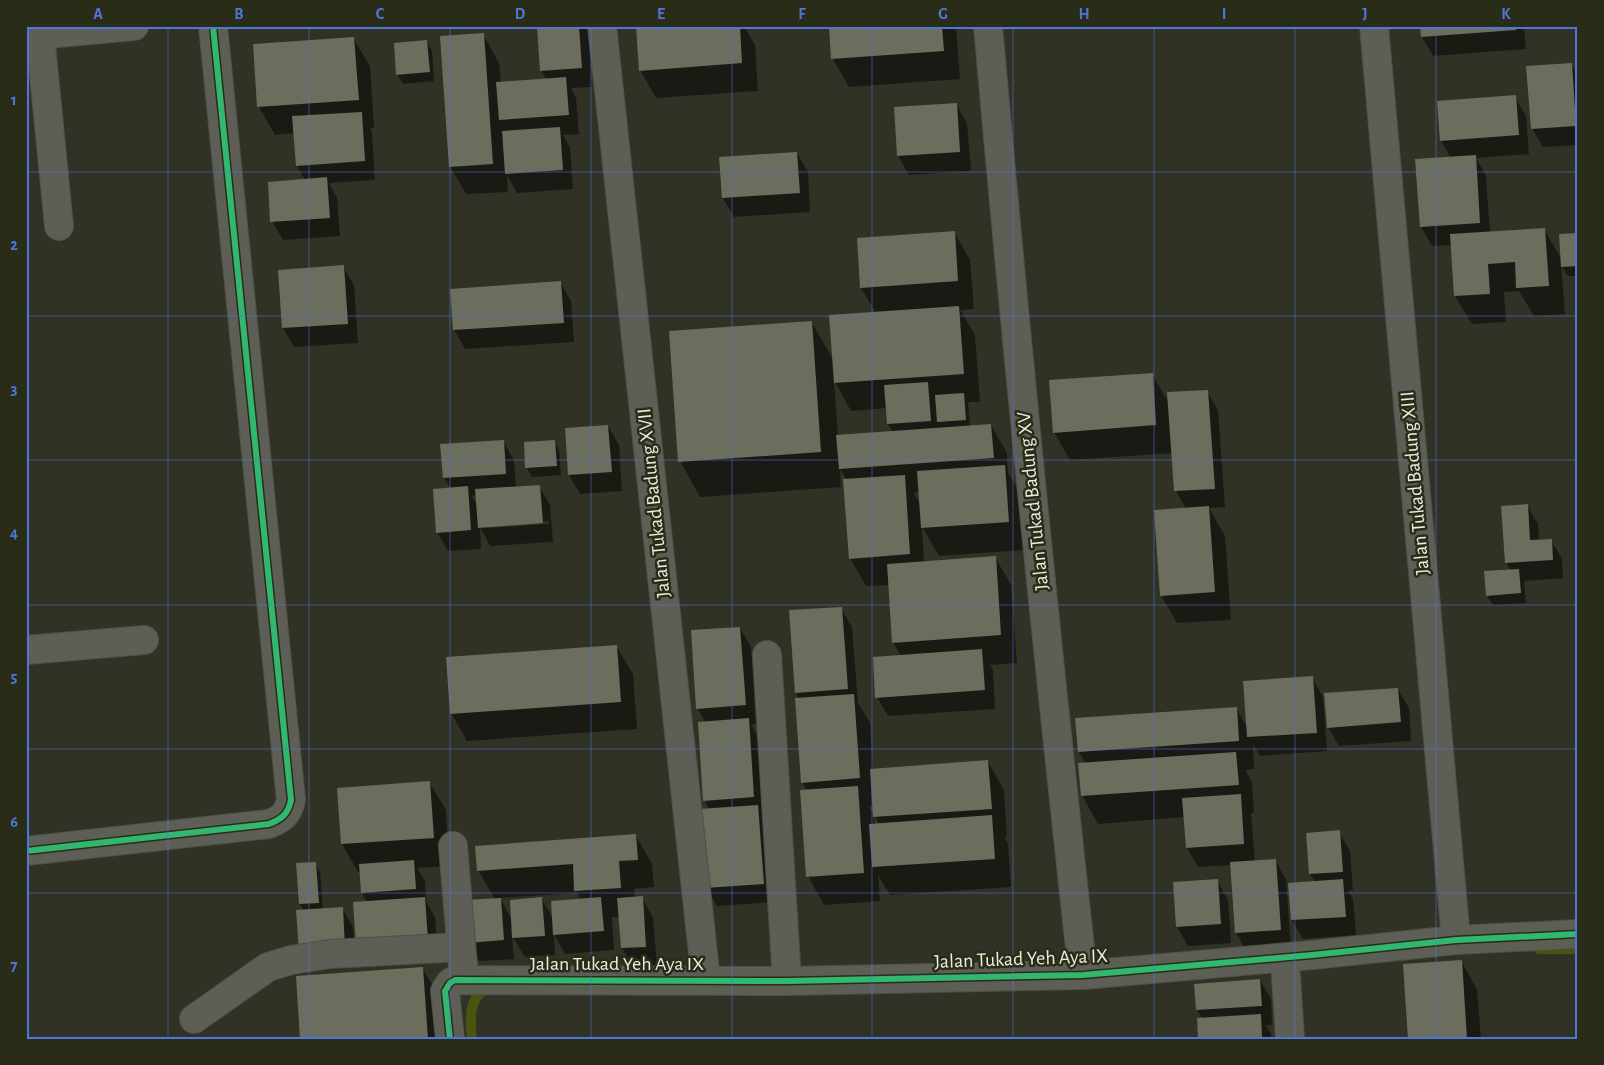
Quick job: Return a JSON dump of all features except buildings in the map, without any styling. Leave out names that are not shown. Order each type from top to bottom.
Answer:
[{"type":"street","points":[[59,226],[33,35],[134,26]]},
{"type":"street","points":[[26,851],[269,824],[280,820],[287,814],[291,800],[213,26]]},
{"type":"street","name":"Jalan Tukad Badung XVII","points":[[602,26],[706,981]]},
{"type":"street","name":"Jalan Tukad Badung XV","points":[[988,26],[1012,295],[1083,975]]},
{"type":"street","name":"Jalan Tukad Badung XIII","points":[[1374,26],[1456,940]]},
{"type":"street","points":[[26,650],[144,640]]},
{"type":"street","points":[[767,655],[787,981]]},
{"type":"street","points":[[450,1039],[445,991],[450,983],[455,980],[464,980],[453,846]]},
{"type":"street","name":"Jalan Tukad Yeh Aya IX","points":[[464,980],[787,981],[1083,975],[1312,956],[1456,940],[1578,934]]},
{"type":"street","points":[[194,1019],[268,967],[291,960],[330,954],[461,947]]},
{"type":"street","points":[[1286,976],[1290,1039]]},
{"type":"waterway","points":[[1539,949],[1578,949]]},
{"type":"waterway","points":[[472,1039],[471,1016],[474,1002],[482,991],[489,988]]},
{"type":"cycle path","points":[[26,851],[269,824],[284,815],[291,800],[213,26]]},
{"type":"cycle path","points":[[450,1039],[445,991],[450,983],[455,980],[787,981],[1083,975],[1456,940],[1578,934]]}]
